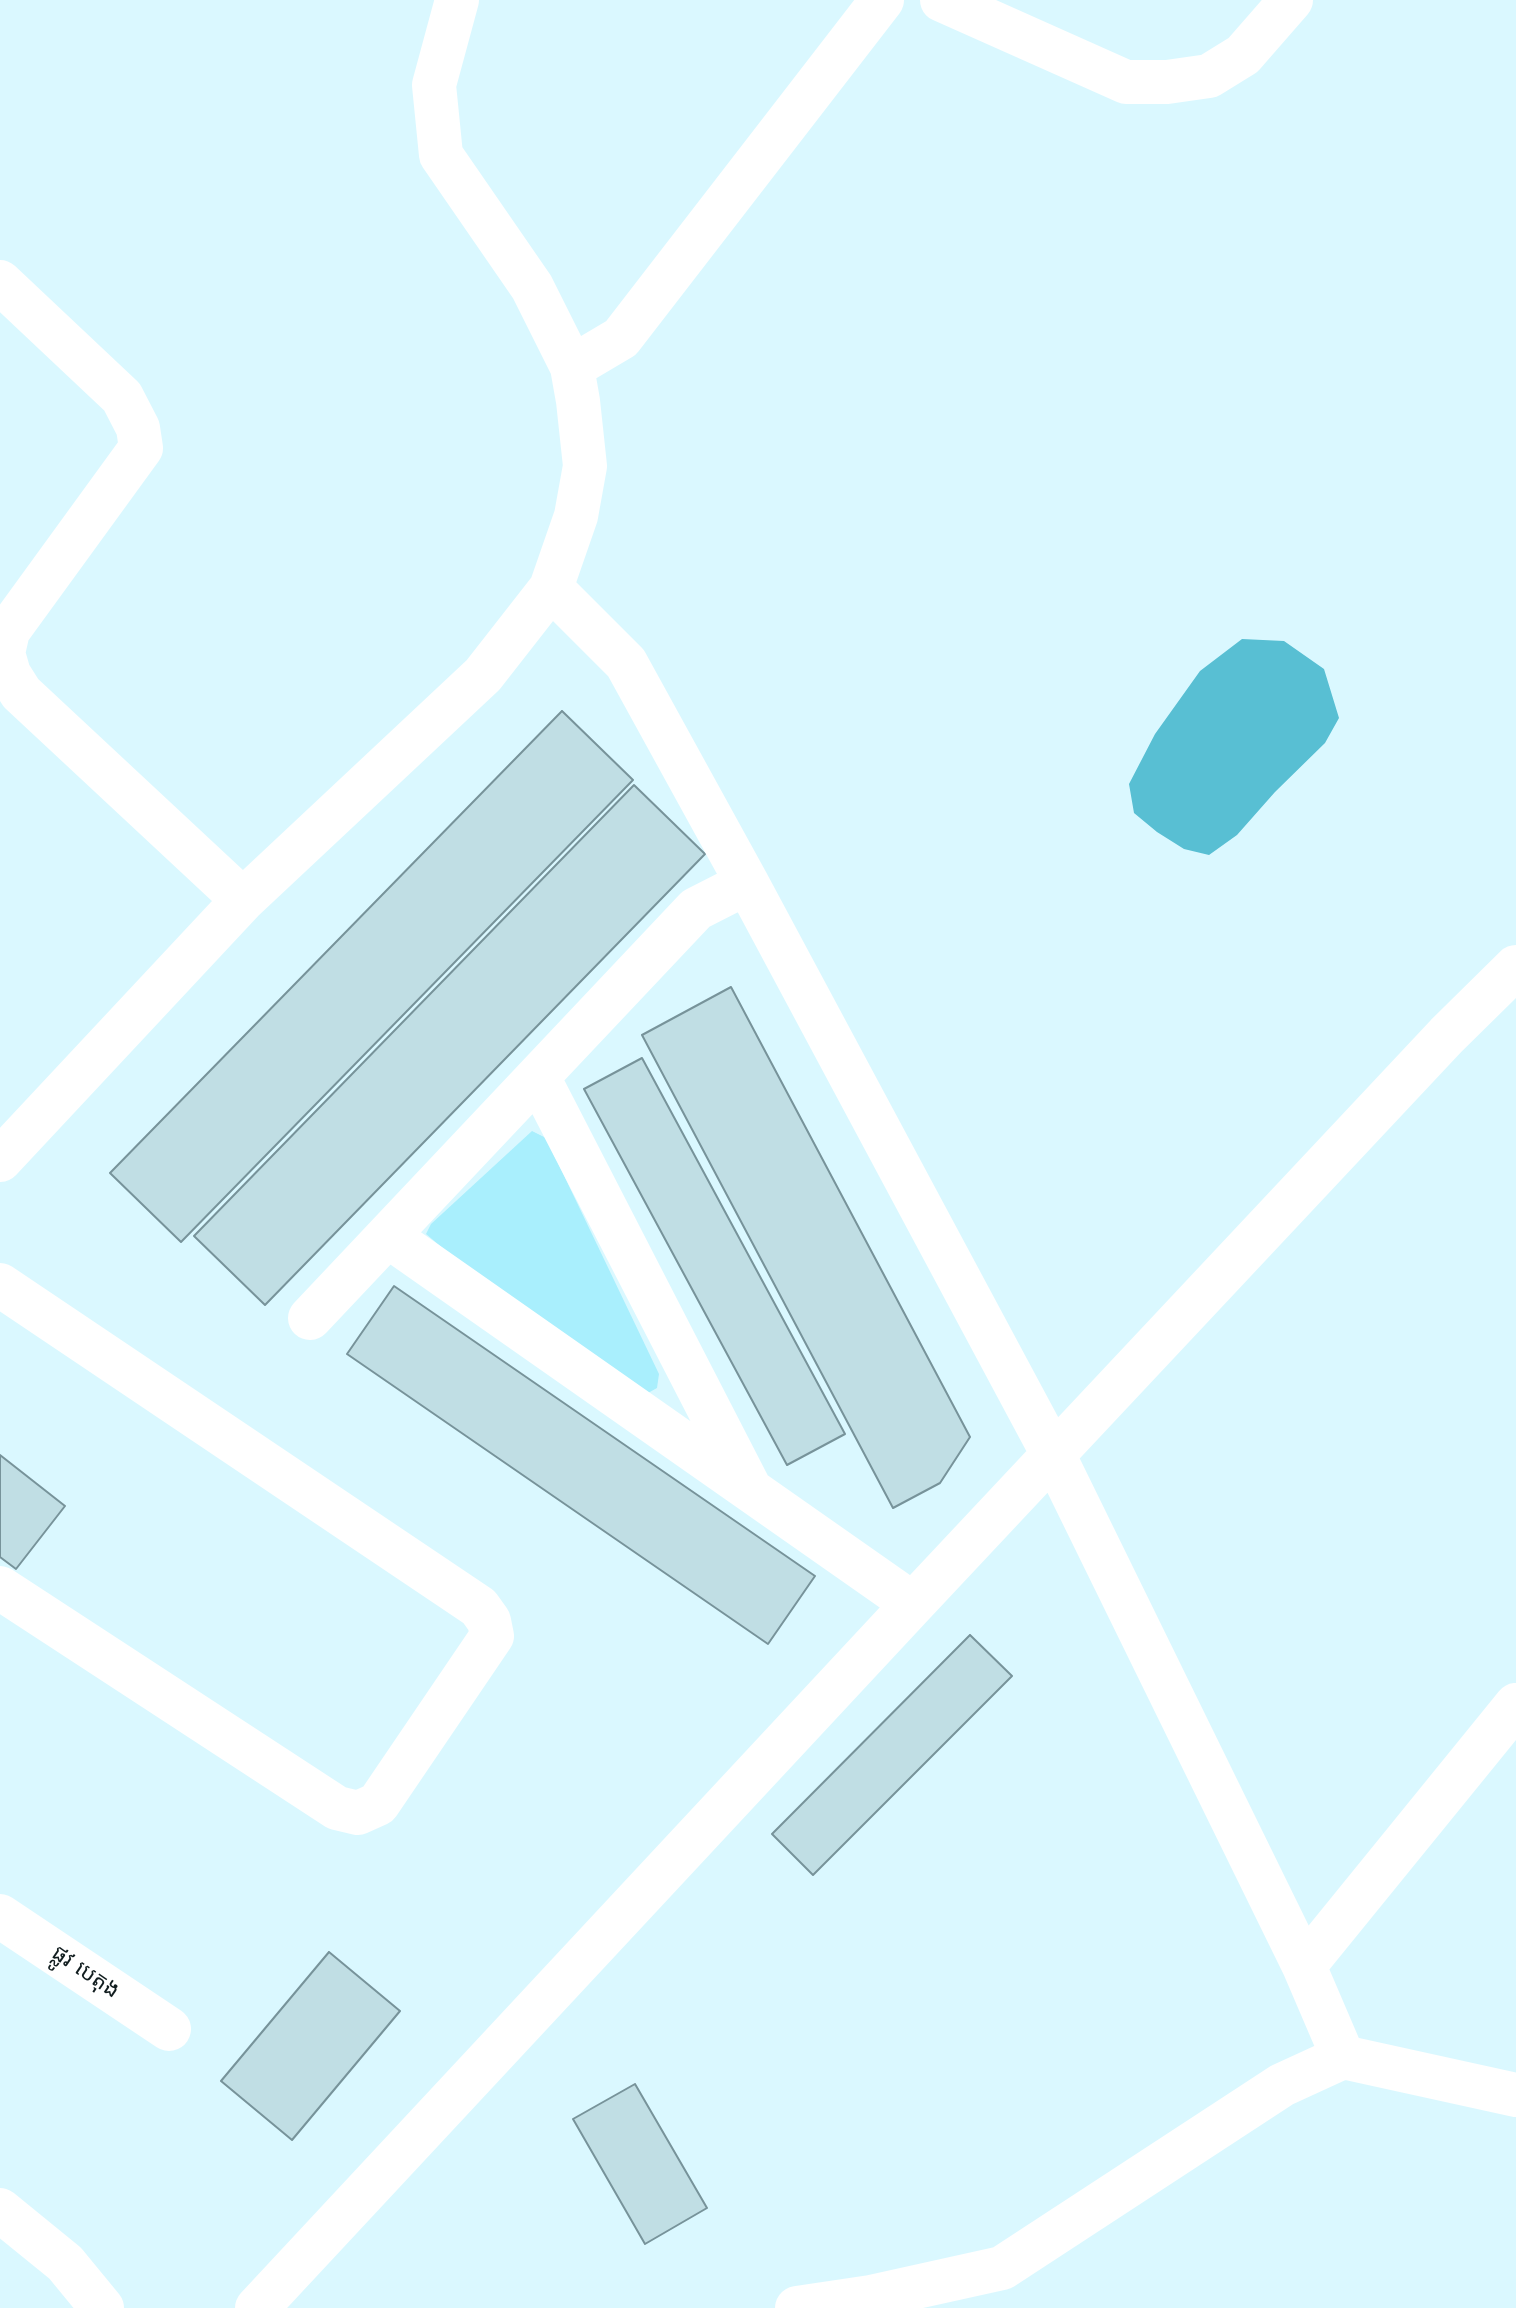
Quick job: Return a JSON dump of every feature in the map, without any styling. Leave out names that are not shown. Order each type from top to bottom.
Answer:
[{"type":"street","points":[[7,1137],[243,900],[483,675],[551,588],[576,516],[585,466],[572,367],[532,287],[441,155],[434,85],[457,0]]},
{"type":"street","points":[[572,367],[621,338],[882,0]]},
{"type":"street","points":[[942,0],[1126,82],[1167,82],[1209,76],[1243,55],[1291,0]]},
{"type":"street","points":[[0,282],[122,397],[138,428],[141,448],[8,631],[3,653],[9,674],[21,693],[243,900]]},
{"type":"street","points":[[551,588],[626,663],[747,883],[1054,1456],[1304,1966],[1343,2057]]},
{"type":"street","points":[[310,1318],[696,909],[747,883]]},
{"type":"street","points":[[257,2308],[913,1604],[1437,1046],[1516,967]]},
{"type":"street","points":[[538,1077],[751,1491]]},
{"type":"street","points":[[388,1236],[913,1604]]},
{"type":"street","points":[[0,1285],[479,1607],[489,1621],[492,1636],[378,1804],[358,1813],[337,1808],[0,1588]]},
{"type":"street","points":[[1304,1966],[1516,1705]]},
{"type":"street","name":"ផ្លូវ បេតុង","points":[[0,1916],[169,2029]]},
{"type":"street","points":[[797,2308],[871,2297],[1002,2268],[1282,2085],[1343,2057],[1516,2095]]},
{"type":"street","points":[[0,2210],[65,2263],[102,2308]]},
{"type":"shaded area","points":[[1242,639],[1284,641],[1324,669],[1339,718],[1325,743],[1237,835],[1209,855],[1184,849],[1134,813],[1129,784],[1155,734],[1200,671]]},
{"type":"shaded area","points":[[532,1131],[546,1138],[659,1374],[657,1388],[648,1393],[426,1234],[431,1224]]},
{"type":"building","points":[[562,711],[633,780],[181,1242],[110,1173]]},
{"type":"building","points":[[634,785],[705,854],[265,1305],[194,1236]]},
{"type":"building","points":[[731,987],[970,1437],[940,1483],[893,1508],[642,1035]]},
{"type":"building","points":[[642,1058],[845,1434],[787,1465],[584,1089]]},
{"type":"building","points":[[394,1286],[815,1576],[768,1644],[347,1354]]},
{"type":"building","points":[[0,1455],[65,1506],[16,1569],[0,1557]]},
{"type":"building","points":[[970,1635],[1012,1676],[813,1875],[772,1834]]},
{"type":"building","points":[[329,1952],[400,2011],[292,2140],[221,2081]]},
{"type":"building","points":[[635,2084],[707,2208],[645,2244],[573,2119]]}]
